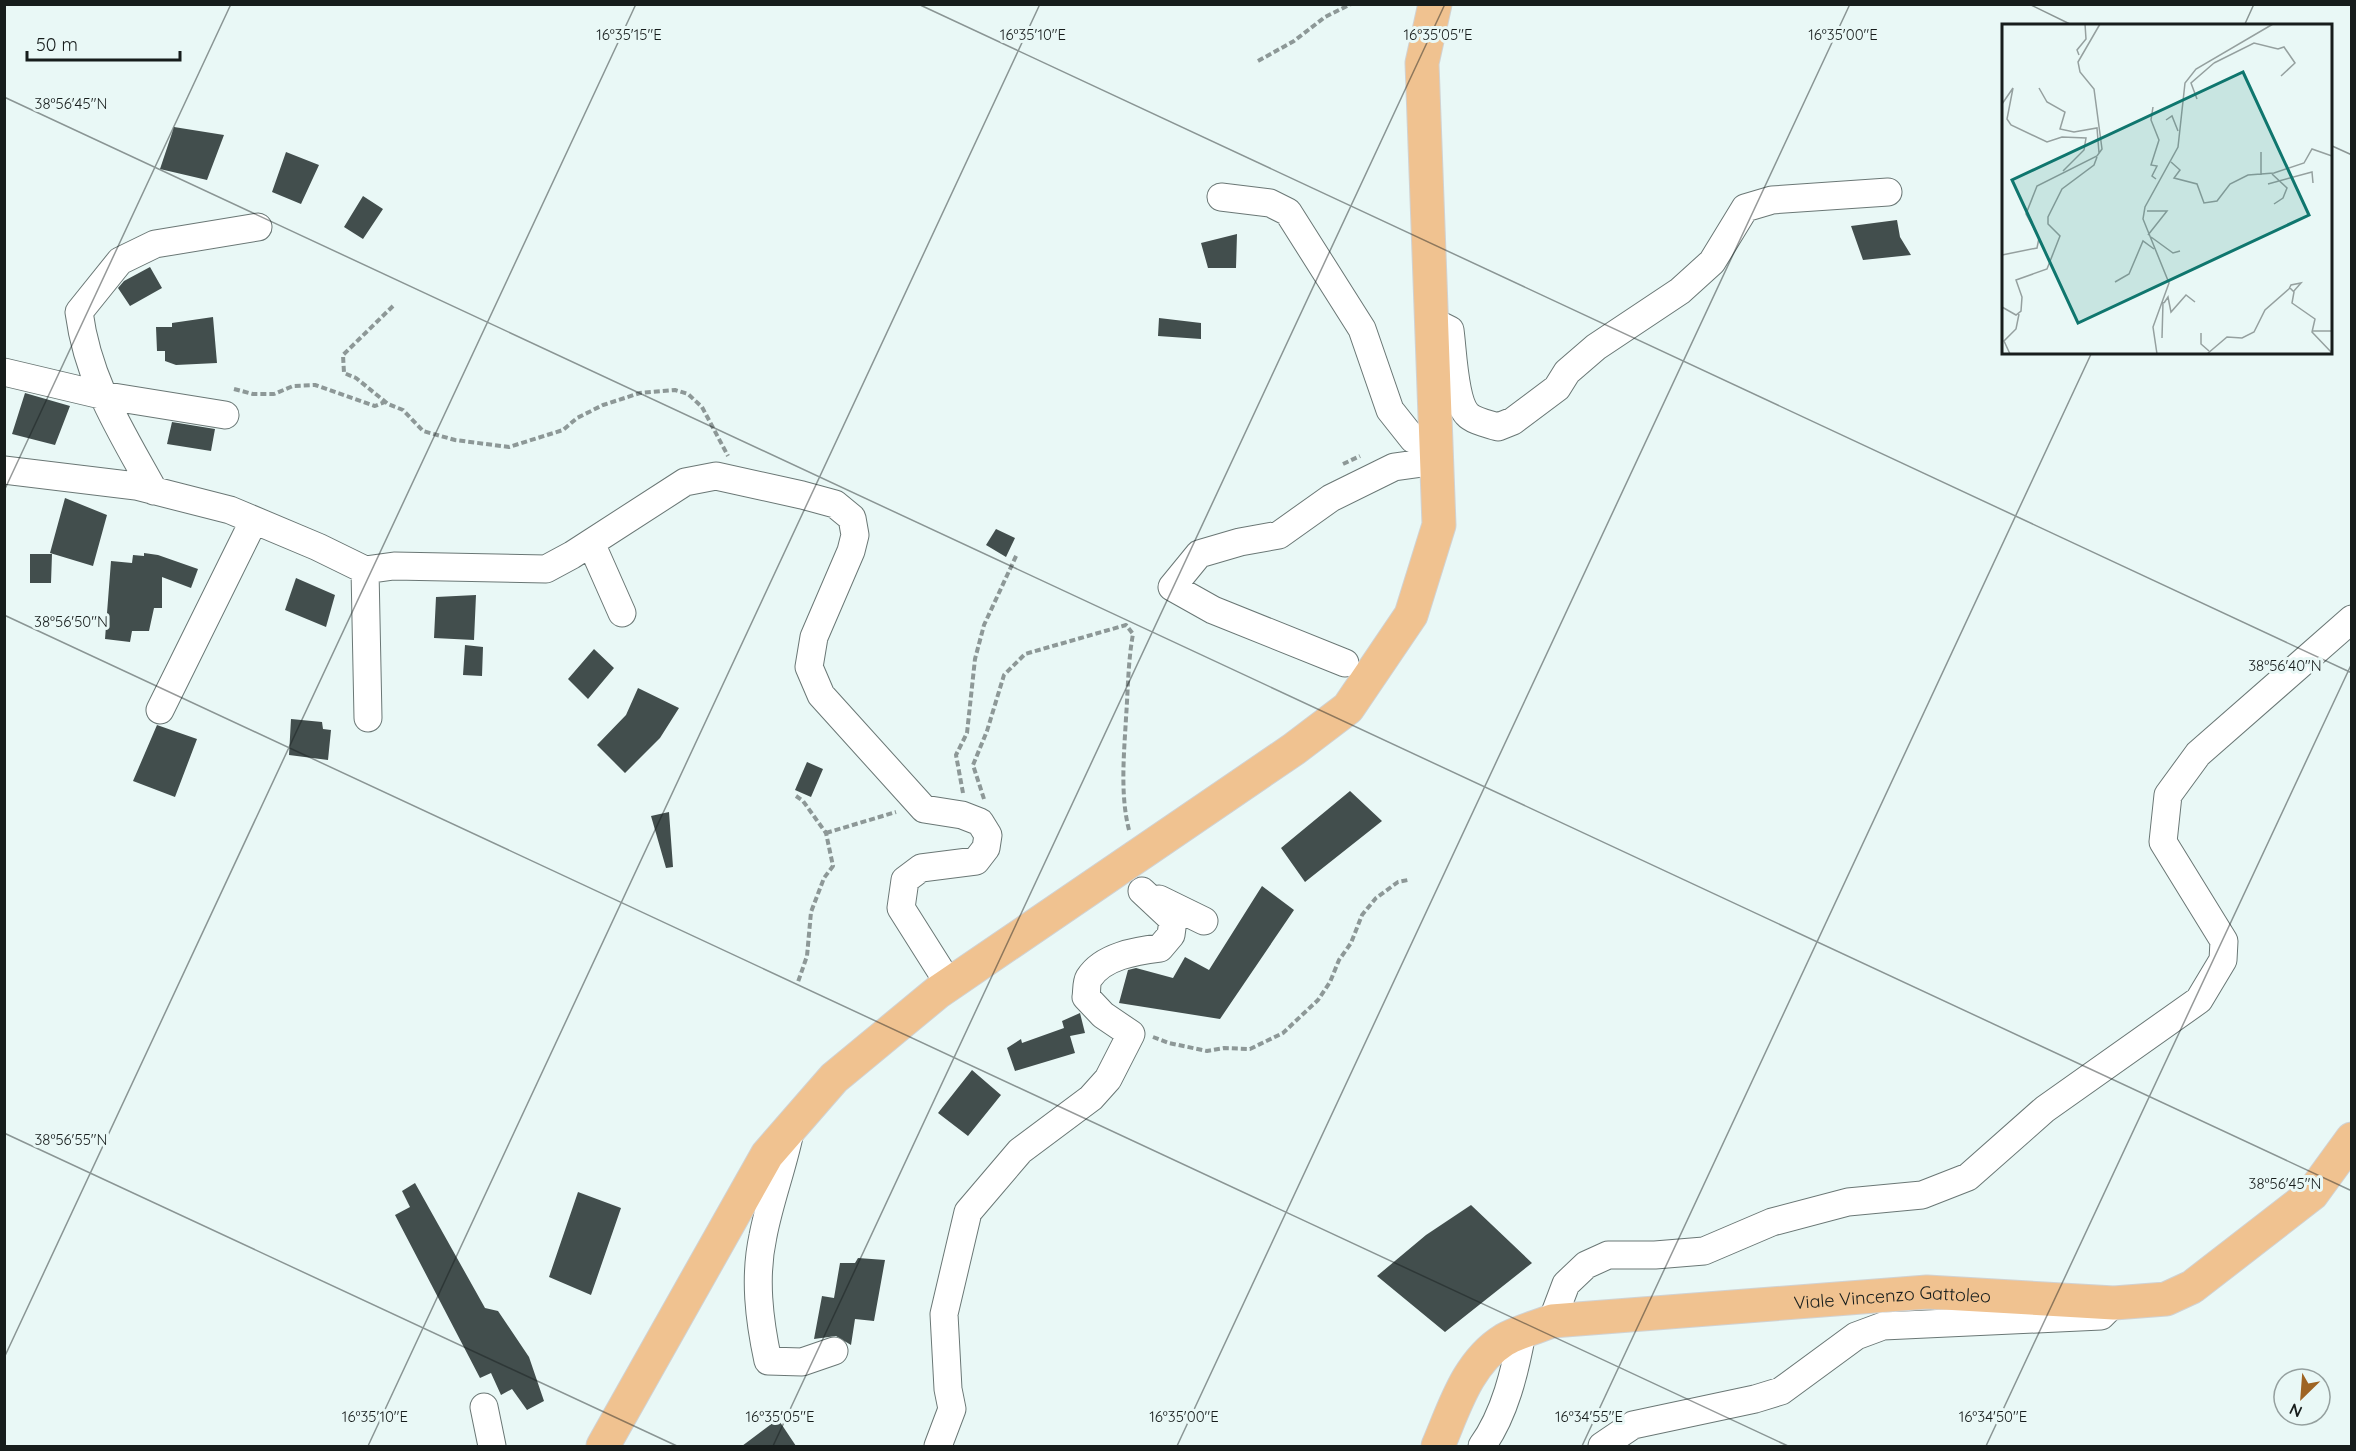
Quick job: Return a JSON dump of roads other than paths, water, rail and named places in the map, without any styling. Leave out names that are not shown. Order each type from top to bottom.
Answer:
[{"type":"main road","points":[[603,1446],[767,1155],[834,1078],[949,984],[1294,749],[1348,708],[1411,615],[1439,525],[1422,63],[1435,4]]},
{"type":"main road","name":"Viale Vincenzo Gattoleo","points":[[1438,1446],[1463,1386],[1484,1357],[1504,1340],[1552,1321],[1927,1292],[2114,1303],[2166,1299],[2192,1287],[2312,1194],[2352,1139]]},
{"type":"street","points":[[1432,321],[1450,330],[1455,379],[1462,406],[1468,416],[1498,427],[1513,421],[1557,388],[1567,372],[1596,347],[1680,291],[1712,262],[1745,208],[1772,200],[1888,192]]},
{"type":"street","points":[[1221,197],[1270,202],[1288,212],[1362,329],[1390,411],[1413,439]]},
{"type":"street","points":[[154,490],[101,395],[82,334],[79,312],[120,261],[155,244],[258,227]]},
{"type":"street","points":[[4,372],[101,395],[225,415]]},
{"type":"street","points":[[1345,663],[1213,610],[1172,587],[1199,554],[1240,542],[1279,535],[1331,498],[1394,466],[1437,462]]},
{"type":"street","points":[[4,470],[136,486],[230,510],[318,546],[365,570],[394,566],[546,568],[591,543],[685,482],[716,476],[835,504],[852,518],[855,535],[851,552],[814,637],[809,667],[821,695],[924,809],[962,815],[984,827],[986,848],[976,861],[921,867],[905,880],[901,908],[949,984]]},
{"type":"street","points":[[160,710],[254,520]]},
{"type":"street","points":[[591,543],[622,613]]},
{"type":"street","points":[[365,570],[368,718]]},
{"type":"street","points":[[1552,1321],[1566,1284],[1586,1265],[1608,1254],[1655,1255],[1704,1251],[1772,1222],[1848,1202],[1922,1195],[1968,1177],[2044,1109],[2199,1000],[2223,960],[2224,941],[2163,842],[2168,795],[2198,754],[2352,619]]},
{"type":"street","points":[[938,1446],[952,1409],[948,1389],[944,1314],[968,1212],[1020,1151],[1091,1098],[1108,1079],[1131,1034],[1103,1015],[1086,998],[1088,980],[1102,964],[1141,950],[1160,948],[1171,935],[1173,920],[1142,891],[1122,866]]},
{"type":"street","points":[[1142,891],[1204,921]]},
{"type":"street","points":[[791,1127],[785,1160],[762,1238],[758,1296],[761,1328],[768,1361],[802,1362],[834,1351]]},
{"type":"street","points":[[1602,1446],[1633,1425],[1782,1391],[1856,1336],[1883,1326],[2101,1316],[2114,1303]]},
{"type":"street","points":[[1482,1446],[1514,1377],[1522,1333]]},
{"type":"street","points":[[484,1407],[492,1446]]}]
